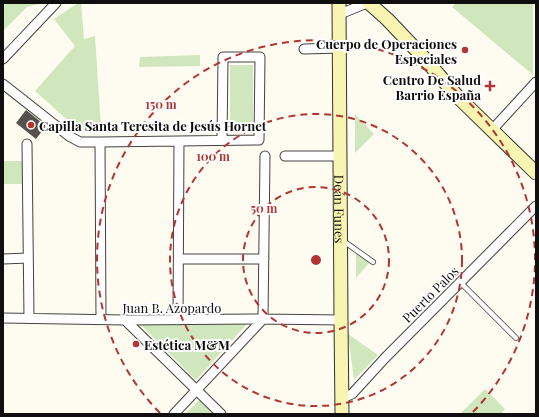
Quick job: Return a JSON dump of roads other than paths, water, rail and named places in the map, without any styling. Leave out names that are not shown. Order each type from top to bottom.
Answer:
[{"type":"street","points":[[3,59],[56,3]]},
{"type":"street","points":[[340,9],[368,3],[388,20],[457,96],[536,173]]},
{"type":"street","name":"Deán Funes","points":[[340,9],[342,414]]},
{"type":"street","points":[[304,49],[340,48]]},
{"type":"street","points":[[3,84],[69,136],[80,142],[259,140],[260,57],[223,56],[222,140]]},
{"type":"street","points":[[492,130],[536,82]]},
{"type":"street","points":[[178,320],[179,141]]},
{"type":"street","points":[[100,142],[101,320]]},
{"type":"street","points":[[27,144],[29,318]]},
{"type":"street","points":[[174,414],[263,319],[265,156]]},
{"type":"street","points":[[285,156],[340,156]]},
{"type":"street","name":"Puerto Palos","points":[[342,398],[352,394],[385,358],[536,206]]},
{"type":"street","points":[[3,259],[28,258]]},
{"type":"street","points":[[179,259],[264,259]]},
{"type":"street","name":"Juan B. Azopardo","points":[[3,318],[101,320],[341,320]]},
{"type":"street","points":[[125,320],[221,414]]},
{"type":"lane","points":[[340,239],[374,262]]},
{"type":"lane","points":[[460,282],[516,338]]},
{"type":"place","name":"Cuerpo de Operaciones Especiales","points":[[465,50]]},
{"type":"place","name":"Centro De Salud Barrio España","points":[[490,86]]},
{"type":"place","name":"Capilla Santa Teresita de Jesús Hornet","points":[[31,125]]},
{"type":"place","name":"Estética M&M","points":[[136,344]]}]
